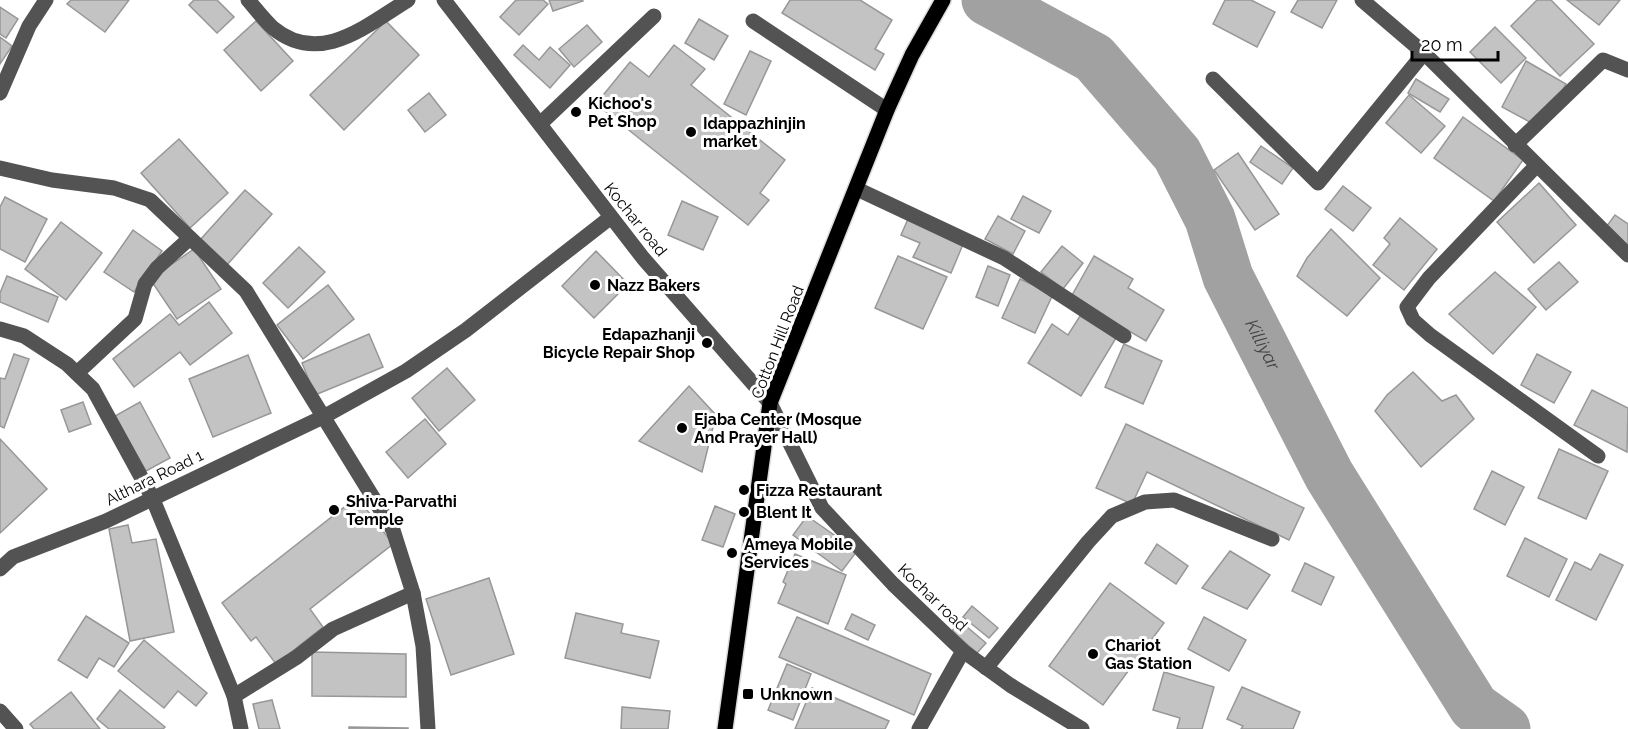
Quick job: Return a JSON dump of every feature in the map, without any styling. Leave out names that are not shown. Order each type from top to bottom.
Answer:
[{"type":"main road","name":"Cotton Hill Road","points":[[725,729],[770,403],[887,110],[943,0]]},
{"type":"street","points":[[0,93],[29,26],[46,0]]},
{"type":"street","points":[[248,0],[273,28],[292,40],[313,44],[342,41],[408,0]]},
{"type":"street","name":"Kochar road","points":[[444,0],[611,217],[770,403],[822,508],[893,584],[963,651],[1082,729]]},
{"type":"street","points":[[1362,0],[1424,53],[1628,255]]},
{"type":"street","points":[[540,124],[654,16]]},
{"type":"street","points":[[753,21],[887,110]]},
{"type":"street","points":[[1213,79],[1318,183],[1424,53]]},
{"type":"street","points":[[1515,145],[1603,60],[1628,70]]},
{"type":"street","points":[[1536,166],[1429,278],[1407,307],[1413,320],[1430,335],[1598,456]]},
{"type":"street","points":[[0,168],[42,178],[114,188],[150,200],[246,291],[325,416],[393,530],[413,593],[423,646],[428,729]]},
{"type":"street","points":[[857,189],[1004,258],[1124,336]]},
{"type":"street","name":"Althara Road 1","points":[[0,570],[7,554],[106,521],[152,496],[325,416],[406,370],[466,330],[611,217]]},
{"type":"street","points":[[77,373],[135,319],[145,284],[157,268],[190,238]]},
{"type":"street","points":[[0,330],[24,336],[77,373],[93,389],[152,496],[234,696],[241,729]]},
{"type":"street","points":[[986,668],[1088,542],[1113,516],[1145,502],[1174,500],[1272,539]]},
{"type":"street","points":[[234,696],[297,657],[333,629],[413,593]]},
{"type":"street","points":[[920,729],[963,651]]},
{"type":"street","points":[[0,711],[16,729]]},
{"type":"building","points":[[71,0],[129,0],[105,32],[67,4]]},
{"type":"building","points":[[194,0],[217,0],[234,17],[217,33],[189,5]]},
{"type":"building","points":[[516,0],[543,0],[548,4],[519,35],[500,17]]},
{"type":"building","points":[[549,0],[582,0],[583,1],[553,11]]},
{"type":"building","points":[[790,0],[860,0],[892,20],[875,49],[884,54],[875,70],[782,13]]},
{"type":"building","points":[[1225,0],[1251,0],[1275,12],[1257,47],[1213,24]]},
{"type":"building","points":[[1298,0],[1337,0],[1322,28],[1291,12]]},
{"type":"building","points":[[1537,0],[1551,0],[1594,44],[1560,76],[1511,26]]},
{"type":"building","points":[[1567,0],[1620,0],[1599,25]]},
{"type":"building","points":[[0,7],[18,19],[6,38],[0,34]]},
{"type":"building","points":[[699,19],[728,36],[714,60],[685,43]]},
{"type":"building","points":[[256,21],[293,61],[261,91],[224,50]]},
{"type":"building","points":[[386,21],[419,55],[344,130],[310,95]]},
{"type":"building","points":[[587,25],[602,42],[574,67],[559,49]]},
{"type":"building","points":[[1495,27],[1526,58],[1501,83],[1470,52]]},
{"type":"building","points":[[0,37],[12,46],[0,64]]},
{"type":"building","points":[[523,45],[539,60],[550,47],[570,65],[550,88],[514,55]]},
{"type":"building","name":"Idappazhinjin market","points":[[674,45],[705,69],[691,85],[785,160],[760,193],[769,200],[748,225],[596,104],[630,62],[649,77]]},
{"type":"building","points":[[750,51],[771,61],[746,115],[724,104]]},
{"type":"building","points":[[1526,61],[1566,84],[1541,128],[1502,107]]},
{"type":"building","points":[[1416,79],[1449,99],[1440,112],[1408,93]]},
{"type":"building","points":[[429,93],[446,115],[425,132],[408,110]]},
{"type":"building","points":[[1409,95],[1445,126],[1421,153],[1386,123]]},
{"type":"building","points":[[1463,117],[1523,160],[1494,201],[1434,158]]},
{"type":"building","points":[[179,139],[228,193],[190,228],[141,173]]},
{"type":"building","points":[[1261,146],[1293,168],[1282,184],[1250,162]]},
{"type":"building","points":[[1238,153],[1279,214],[1255,230],[1214,170]]},
{"type":"building","points":[[1539,183],[1576,225],[1534,263],[1497,222]]},
{"type":"building","points":[[1343,186],[1371,208],[1353,231],[1325,209]]},
{"type":"building","points":[[245,190],[272,214],[227,265],[200,240]]},
{"type":"building","points":[[1023,196],[1051,211],[1039,233],[1011,219]]},
{"type":"building","points":[[5,197],[47,219],[25,262],[0,249],[0,207]]},
{"type":"building","points":[[682,201],[718,217],[703,250],[668,235]]},
{"type":"building","points":[[1615,215],[1628,224],[1628,250],[1603,231]]},
{"type":"building","points":[[998,216],[1025,231],[1013,254],[985,239]]},
{"type":"building","points":[[1400,218],[1437,249],[1404,290],[1373,265],[1390,244],[1384,238]]},
{"type":"building","points":[[908,219],[964,242],[951,273],[913,257],[920,243],[901,235]]},
{"type":"building","points":[[61,222],[102,253],[66,300],[25,269]]},
{"type":"building","points":[[1331,229],[1380,278],[1347,316],[1297,276],[1307,258]]},
{"type":"building","points":[[133,230],[162,251],[134,292],[104,272]]},
{"type":"building","points":[[1062,246],[1083,263],[1063,289],[1041,272]]},
{"type":"building","points":[[299,247],[325,272],[288,308],[263,283]]},
{"type":"building","points":[[194,249],[221,289],[177,319],[150,279]]},
{"type":"building","name":"Nazz Bakers","points":[[596,251],[628,284],[594,318],[562,286]]},
{"type":"building","points":[[898,256],[947,277],[923,329],[875,308]]},
{"type":"building","points":[[1094,256],[1133,279],[1128,288],[1164,310],[1146,341],[1071,297]]},
{"type":"building","points":[[1559,262],[1578,282],[1546,310],[1528,289]]},
{"type":"building","points":[[988,266],[1010,275],[998,306],[976,297]]},
{"type":"building","points":[[1495,272],[1536,307],[1493,354],[1449,314]]},
{"type":"building","points":[[7,276],[58,297],[48,322],[0,302],[0,293]]},
{"type":"building","points":[[1020,279],[1053,294],[1035,333],[1002,318]]},
{"type":"building","points":[[328,285],[354,319],[303,359],[277,325]]},
{"type":"building","points":[[209,302],[232,333],[190,365],[180,352],[134,387],[113,359],[170,314],[179,325]]},
{"type":"building","points":[[1080,316],[1116,338],[1081,396],[1028,363],[1052,324],[1068,335]]},
{"type":"building","points":[[369,334],[383,367],[315,395],[302,363]]},
{"type":"building","points":[[1124,344],[1162,361],[1143,404],[1105,387]]},
{"type":"building","points":[[14,354],[29,359],[4,428],[0,426],[0,378],[5,379]]},
{"type":"building","points":[[1537,354],[1571,372],[1554,403],[1521,385]]},
{"type":"building","points":[[248,355],[271,413],[213,437],[189,379]]},
{"type":"building","points":[[447,368],[475,400],[439,431],[412,398]]},
{"type":"building","points":[[1413,372],[1442,401],[1456,395],[1474,419],[1421,467],[1375,411],[1387,395]]},
{"type":"building","name":"Ejaba Center (Mosque And Prayer Hall)","points":[[689,386],[716,415],[702,472],[639,441]]},
{"type":"building","points":[[1592,390],[1628,408],[1627,452],[1574,425]]},
{"type":"building","points":[[83,402],[91,424],[69,432],[61,410]]},
{"type":"building","points":[[140,402],[170,458],[146,471],[115,416]]},
{"type":"building","points":[[425,419],[446,444],[408,478],[386,452]]},
{"type":"building","points":[[1126,424],[1304,508],[1289,540],[1147,472],[1132,504],[1096,488]]},
{"type":"building","points":[[0,439],[47,489],[0,533]]},
{"type":"building","points":[[1559,449],[1608,471],[1586,519],[1538,498]]},
{"type":"building","points":[[1492,471],[1524,487],[1505,525],[1474,509]]},
{"type":"building","points":[[357,497],[393,544],[310,609],[323,627],[276,664],[256,637],[251,641],[222,603]]},
{"type":"building","points":[[715,506],[735,514],[723,547],[702,540]]},
{"type":"building","points":[[807,516],[857,551],[842,571],[793,535]]},
{"type":"building","points":[[128,525],[132,543],[156,539],[174,632],[130,641],[109,529]]},
{"type":"building","points":[[1525,538],[1567,559],[1549,597],[1507,576]]},
{"type":"building","points":[[1157,544],[1188,566],[1176,584],[1145,563]]},
{"type":"building","points":[[1230,551],[1270,575],[1247,609],[1202,588]]},
{"type":"building","points":[[795,554],[846,575],[828,624],[778,603],[786,584],[783,582]]},
{"type":"building","points":[[1600,554],[1623,565],[1596,620],[1556,600],[1575,562],[1591,570]]},
{"type":"building","points":[[1305,563],[1334,577],[1321,605],[1292,591]]},
{"type":"building","points":[[489,578],[514,654],[451,675],[426,599]]},
{"type":"building","points":[[1110,583],[1164,623],[1103,705],[1049,666]]},
{"type":"building","points":[[972,606],[998,628],[989,638],[963,617]]},
{"type":"building","points":[[576,613],[623,624],[621,633],[659,641],[650,678],[565,658]]},
{"type":"building","points":[[852,614],[875,625],[868,640],[845,629]]},
{"type":"building","points":[[86,616],[129,643],[114,667],[99,658],[87,678],[58,660]]},
{"type":"building","points":[[797,617],[931,674],[914,715],[779,657]]},
{"type":"building","points":[[1204,617],[1246,640],[1229,671],[1188,649]]},
{"type":"building","points":[[960,621],[986,643],[977,653],[952,631]]},
{"type":"building","points":[[144,640],[207,693],[196,706],[178,691],[164,708],[118,671]]},
{"type":"building","points":[[312,652],[406,654],[406,697],[312,696]]},
{"type":"building","points":[[787,664],[811,674],[793,720],[768,710]]},
{"type":"building","points":[[1164,672],[1214,687],[1202,729],[1177,729],[1180,718],[1153,710]]},
{"type":"building","points":[[1242,687],[1300,712],[1293,729],[1241,729],[1243,726],[1227,719]]},
{"type":"building","points":[[812,688],[889,721],[885,729],[795,729]]},
{"type":"building","points":[[120,690],[165,727],[163,729],[109,729],[97,719]]},
{"type":"building","points":[[71,692],[100,729],[34,729],[30,724]]},
{"type":"building","points":[[272,700],[280,729],[259,729],[253,704]]},
{"type":"building","points":[[622,707],[670,711],[668,729],[621,729]]},
{"type":"building","points":[[349,727],[408,728],[408,729],[349,729]]},
{"type":"waterway","name":"Killiyar","points":[[987,0],[1094,58],[1177,154],[1210,219],[1228,277],[1329,475],[1474,707],[1505,729]]},
{"type":"place","name":"Kichoo's Pet Shop","points":[[576,112]]},
{"type":"place","name":"Idappazhinjin market","points":[[691,132]]},
{"type":"place","name":"Nazz Bakers","points":[[595,285]]},
{"type":"place","name":"Edapazhanji Bicycle Repair Shop","points":[[707,343]]},
{"type":"place","name":"Ejaba Center (Mosque And Prayer Hall)","points":[[682,428]]},
{"type":"place","name":"Fizza Restaurant","points":[[744,490]]},
{"type":"place","name":"Shiva-Parvathi Temple","points":[[334,510]]},
{"type":"place","name":"Blent It","points":[[744,512]]},
{"type":"place","name":"Ameya Mobile Services","points":[[732,553]]},
{"type":"place","name":"Chariot Gas Station","points":[[1093,654]]},
{"type":"place","name":"Unknown","points":[[748,694]]}]
